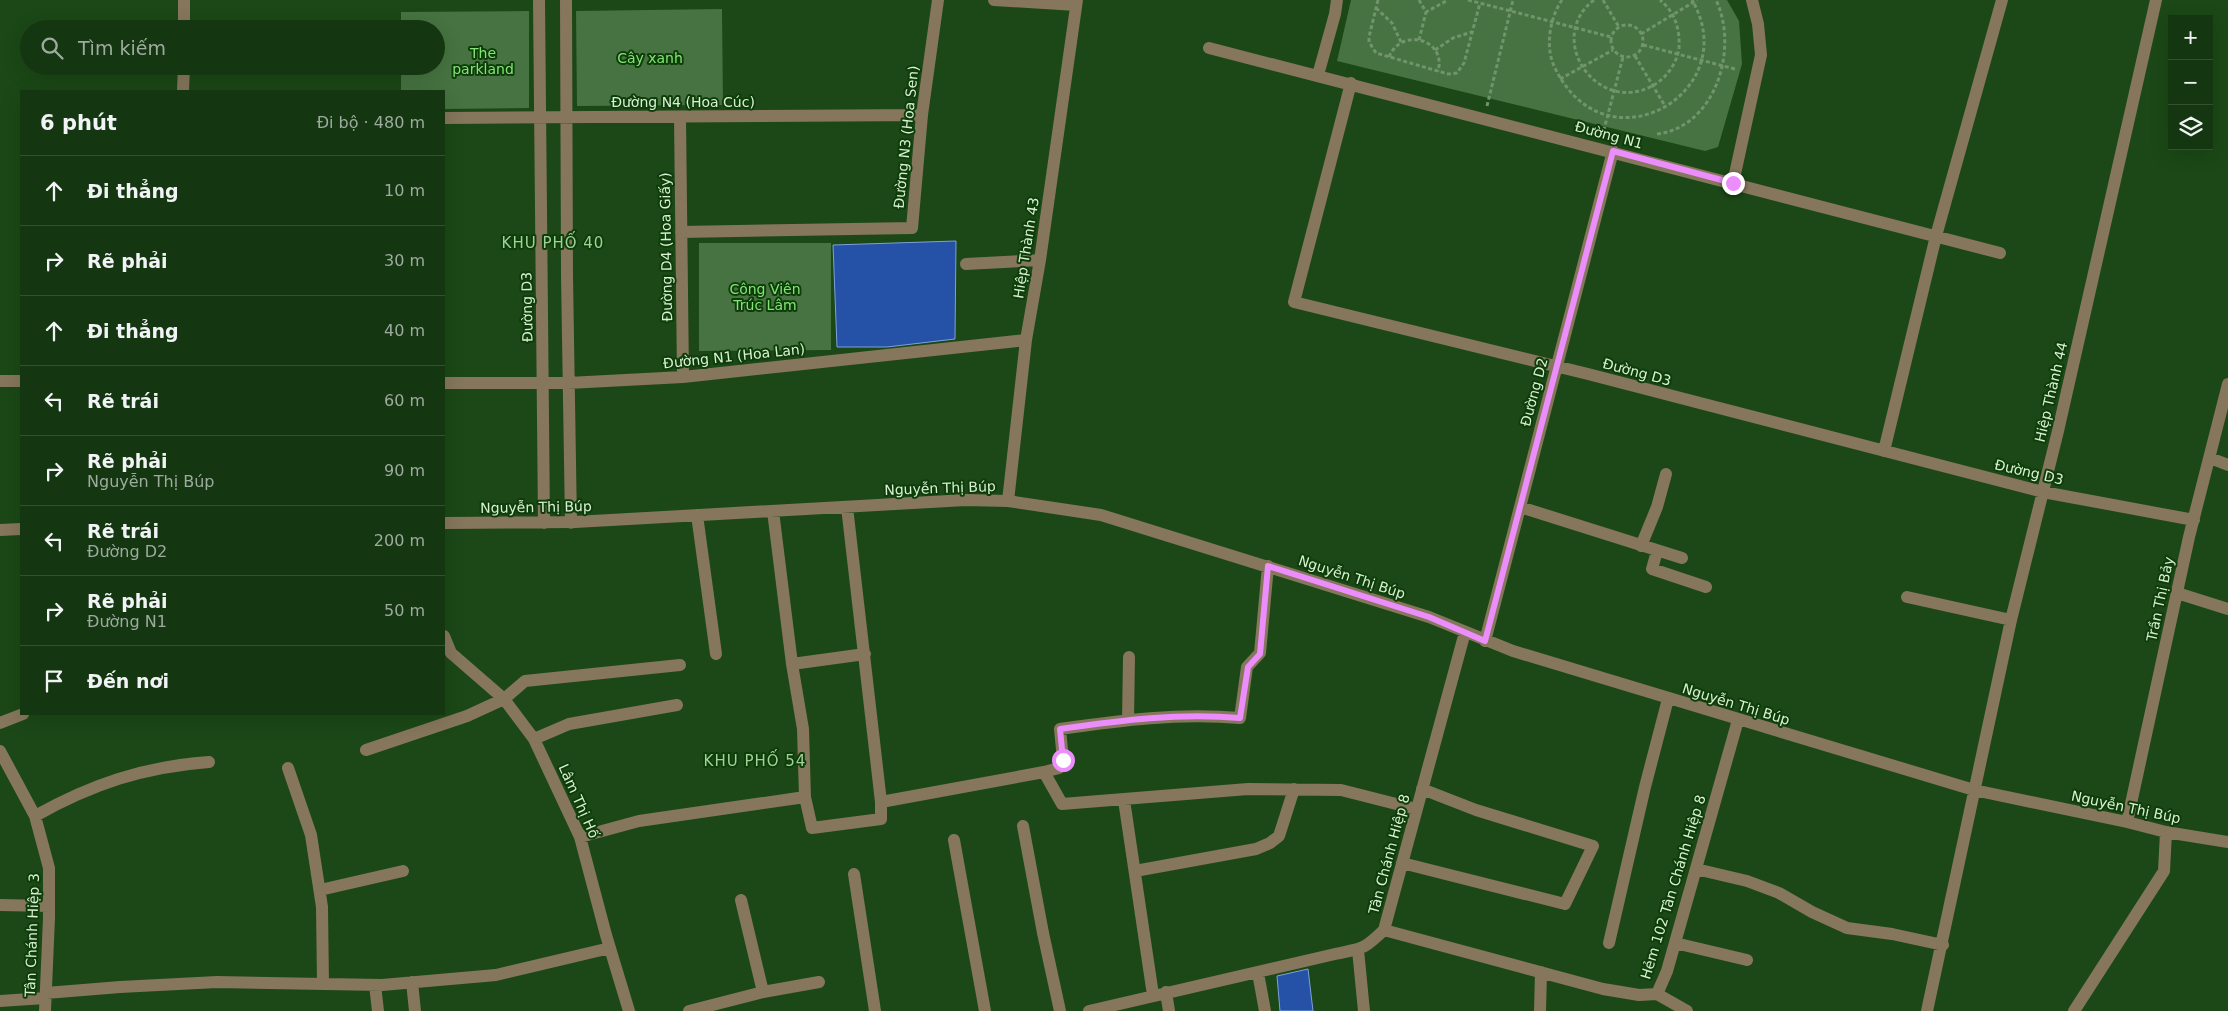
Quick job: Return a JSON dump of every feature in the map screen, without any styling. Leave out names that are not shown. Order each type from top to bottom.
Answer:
[{"type":"street","points":[[184,0],[184,20]]},
{"type":"street","name":"Đường D3","points":[[539,0],[544,523]]},
{"type":"street","points":[[566,0],[568,383],[571,523]]},
{"type":"street","name":"Đường N3 (Hoa Sen)","points":[[681,232],[912,228],[922,115],[938,0]]},
{"type":"street","points":[[994,0],[1077,3]]},
{"type":"street","points":[[1318,75],[1337,0]]},
{"type":"street","points":[[1733,183],[1762,55],[1758,24],[1752,0]]},
{"type":"street","points":[[1884,451],[1936,236],[2002,0]]},
{"type":"street","name":"Hiệp Thành 44","points":[[1927,1011],[1943,946],[1974,790],[2011,620],[2043,492],[2156,0]]},
{"type":"street","name":"Hiệp Thành 43","points":[[1008,501],[1026,340],[1040,260],[1077,3]]},
{"type":"street","name":"Đường N1","points":[[1209,48],[1351,83],[2000,252]]},
{"type":"street","points":[[184,75],[184,90]]},
{"type":"street","name":"Đường D3","points":[[1351,83],[1294,302],[1556,366],[2043,492],[2194,520]]},
{"type":"street","name":"Đường N4 (Hoa Cúc)","points":[[445,118],[922,115]]},
{"type":"street","name":"Đường D4 (Hoa Giấy)","points":[[680,117],[683,377]]},
{"type":"street","name":"Đường D2","points":[[1485,641],[1613,151]]},
{"type":"street","points":[[966,264],[1040,260]]},
{"type":"street","name":"Đường N1 (Hoa Lan)","points":[[445,383],[568,383],[683,377],[1026,340]]},
{"type":"street","points":[[0,381],[20,381]]},
{"type":"street","name":"Trần Thị Bảy","points":[[2127,822],[2177,593],[2228,385]]},
{"type":"street","points":[[2210,458],[2228,465]]},
{"type":"street","points":[[1641,546],[1657,507],[1666,474]]},
{"type":"street","name":"Nguyễn Thị Búp","points":[[445,523],[571,523],[966,500],[1008,501],[1101,515],[1429,617],[1513,652],[1974,790],[2166,832],[2228,842]]},
{"type":"street","points":[[773,511],[792,664],[803,729],[805,797],[812,828],[881,819],[881,802],[865,654],[847,507]]},
{"type":"street","points":[[1520,507],[1682,558]]},
{"type":"street","points":[[697,515],[716,654]]},
{"type":"street","points":[[0,530],[20,529]]},
{"type":"street","points":[[1657,551],[1652,569],[1706,587]]},
{"type":"street","points":[[881,802],[1059,768],[1063,760],[1060,729],[1128,720],[1198,715],[1240,718],[1248,667],[1260,654],[1268,566]]},
{"type":"street","points":[[2177,593],[2228,609]]},
{"type":"street","points":[[1907,597],[2011,620]]},
{"type":"street","name":"Tân Chánh Hiệp 8","points":[[1089,1011],[1166,992],[1358,950],[1367,946],[1384,930],[1465,632]]},
{"type":"street","name":"Lâm Thị Hố","points":[[445,638],[451,652],[504,699],[534,739],[580,837],[629,1011]]},
{"type":"street","points":[[792,664],[865,654]]},
{"type":"street","points":[[1128,720],[1129,657]]},
{"type":"street","points":[[366,750],[467,716],[504,699],[525,681],[680,665]]},
{"type":"street","points":[[1609,943],[1645,787],[1668,699]]},
{"type":"street","points":[[534,739],[569,724],[677,705]]},
{"type":"street","points":[[0,723],[20,715]]},
{"type":"street","name":"Hẻm 102 Tân Chánh Hiệp 8","points":[[1384,930],[1603,989],[1639,995],[1657,994],[1667,971],[1738,720]]},
{"type":"street","name":"Tân Chánh Hiệp 3","points":[[0,751],[34,816],[49,868],[45,1001]]},
{"type":"street","points":[[34,816],[68,797],[112,779],[175,764],[209,762]]},
{"type":"street","points":[[288,768],[311,835],[320,890],[323,984]]},
{"type":"street","points":[[1044,772],[1062,804],[1248,789],[1294,789],[1341,790],[1416,809]]},
{"type":"street","points":[[1135,871],[1256,849],[1270,843],[1279,836],[1294,789]]},
{"type":"street","points":[[1402,863],[1565,904],[1593,846],[1476,810],[1422,789]]},
{"type":"street","points":[[580,837],[639,821],[805,797]]},
{"type":"street","points":[[1124,800],[1153,995]]},
{"type":"street","points":[[1022,826],[1060,1011]]},
{"type":"street","points":[[2074,1011],[2164,871],[2166,832]]},
{"type":"street","points":[[954,840],[985,1011]]},
{"type":"street","points":[[1696,869],[1746,881],[1779,893],[1812,912],[1848,928],[1892,934],[1943,946]]},
{"type":"street","points":[[320,890],[403,871]]},
{"type":"street","points":[[854,874],[876,1011]]},
{"type":"street","points":[[741,900],[763,992]]},
{"type":"street","points":[[0,905],[49,906]]},
{"type":"street","points":[[1675,943],[1747,960]]},
{"type":"street","points":[[0,1001],[45,1001],[217,982],[375,985],[496,975],[610,948]]},
{"type":"street","points":[[1358,950],[1364,1011]]},
{"type":"street","points":[[1540,1011],[1541,972]]},
{"type":"street","points":[[1258,973],[1265,1011]]},
{"type":"street","points":[[412,982],[415,1011]]},
{"type":"street","points":[[689,1011],[763,992],[819,982]]},
{"type":"street","points":[[375,985],[378,1011]]},
{"type":"street","points":[[1166,992],[1169,1011]]},
{"type":"street","points":[[1657,994],[1674,1008],[1687,1011]]},
{"type":"path","points":[[1378,0],[1369,42],[1376,53],[1438,72],[1452,74],[1461,69],[1480,3]]},
{"type":"path","points":[[1419,0],[1426,12],[1419,40]]},
{"type":"path","points":[[1426,12],[1448,0]]},
{"type":"path","points":[[1468,0],[1611,37]]},
{"type":"path","points":[[1484,118],[1513,0]]},
{"type":"path","points":[[1562,0],[1556,8],[1549,34],[1551,60],[1563,84],[1582,104],[1608,116],[1630,118],[1654,113],[1676,101],[1692,83],[1702,61],[1705,36],[1700,13],[1694,1],[1641,34]]},
{"type":"path","points":[[1594,0],[1579,18],[1574,36],[1576,53],[1582,67],[1595,82],[1614,91],[1628,93],[1645,90],[1660,81],[1672,69],[1678,54],[1680,36],[1673,15],[1660,0]]},
{"type":"path","points":[[1603,0],[1619,27]]},
{"type":"path","points":[[1657,134],[1669,132],[1684,124],[1694,115],[1716,86],[1726,51],[1726,34],[1716,0]]},
{"type":"path","points":[[1376,8],[1392,23],[1401,42]]},
{"type":"path","points":[[1628,25],[1638,29],[1641,34],[1643,45],[1635,56],[1623,57],[1613,50],[1611,37],[1619,27],[1628,25]]},
{"type":"path","points":[[1435,50],[1453,38],[1472,32]]},
{"type":"path","points":[[1388,57],[1391,51],[1401,42],[1412,39],[1419,40],[1435,50],[1438,58],[1438,72]]},
{"type":"path","points":[[1643,45],[1735,69]]},
{"type":"path","points":[[1560,79],[1613,50]]},
{"type":"path","points":[[1635,56],[1665,106]]},
{"type":"path","points":[[1599,148],[1623,57]]},
{"type":"green space","points":[[1351,0],[1727,0],[1739,21],[1742,64],[1718,147],[1705,151],[1337,61]]},
{"type":"green space","name":"Cây xanh","points":[[722,9],[723,105],[577,106],[576,11]]},
{"type":"green space","name":"The parkland","points":[[529,11],[529,108],[445,109],[445,90],[401,90],[401,75],[445,75],[445,20],[401,20],[401,12]]},
{"type":"green space","name":"Công Viên Trúc Lâm","points":[[699,243],[831,243],[831,350],[699,351]]},
{"type":"building","points":[[956,241],[955,339],[887,347],[837,347],[833,245]]},
{"type":"building","points":[[1308,969],[1313,1011],[1280,1011],[1277,976]]},
{"type":"district","name":"KHU PHỐ 40","points":[[553,243]]},
{"type":"district","name":"KHU PHỐ 54","points":[[755,761]]},
{"type":"route","points":[[1063,760],[1060,729],[1173,716],[1198,715],[1240,718],[1246,673],[1250,663],[1258,658],[1260,654],[1268,566],[1429,617],[1485,641],[1613,151],[1733,183]]}]
